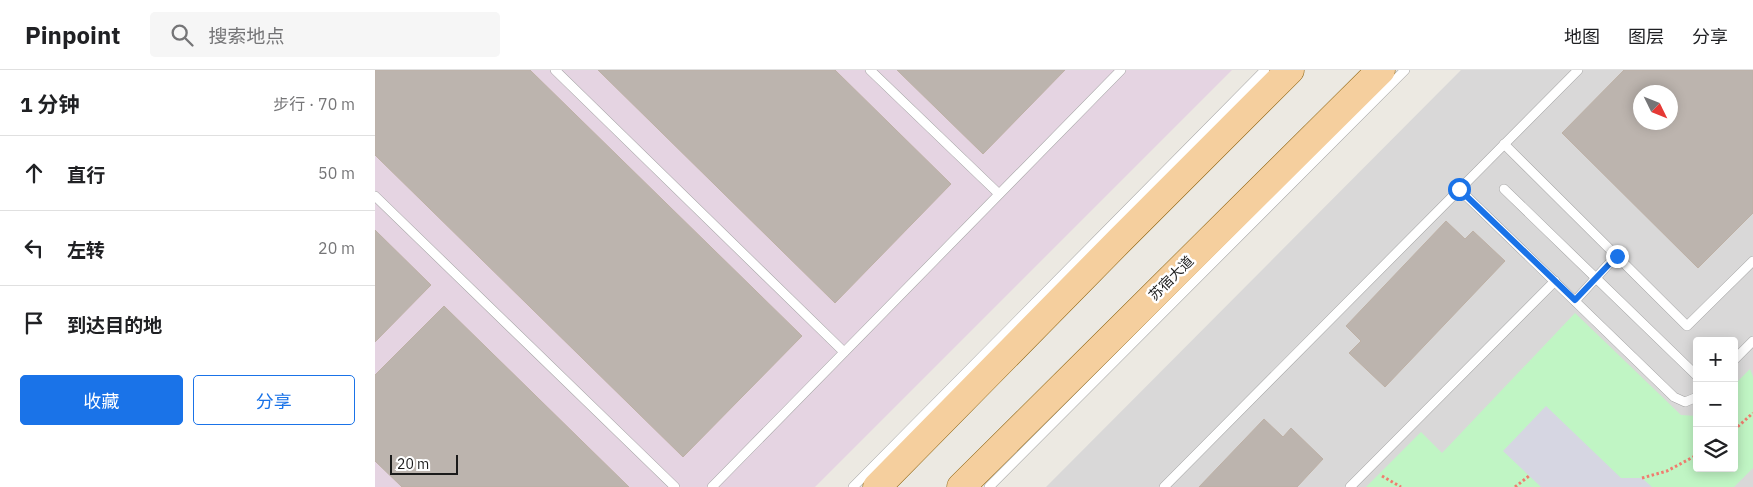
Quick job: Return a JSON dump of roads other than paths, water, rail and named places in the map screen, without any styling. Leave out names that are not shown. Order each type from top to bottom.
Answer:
[{"type":"main road","points":[[877,487],[1290,70]]},
{"type":"main road","name":"苏宿大道","points":[[961,487],[1381,70]]},
{"type":"lane","points":[[555,70],[844,352]]},
{"type":"lane","points":[[870,70],[999,194]]},
{"type":"lane","points":[[711,487],[1121,70]]},
{"type":"lane","points":[[853,487],[1265,70]]},
{"type":"lane","points":[[989,487],[1405,70]]},
{"type":"lane","points":[[1164,487],[1578,70]]},
{"type":"lane","points":[[1504,144],[1687,326],[1753,261]]},
{"type":"lane","points":[[1459,189],[1674,398],[1685,402],[1693,399]]},
{"type":"lane","points":[[1504,189],[1693,372]]},
{"type":"lane","points":[[375,196],[675,487]]},
{"type":"lane","points":[[1575,300],[1617,256]]},
{"type":"lane","points":[[1350,487],[1555,281]]},
{"type":"lane","points":[[1738,356],[1753,341]]}]
